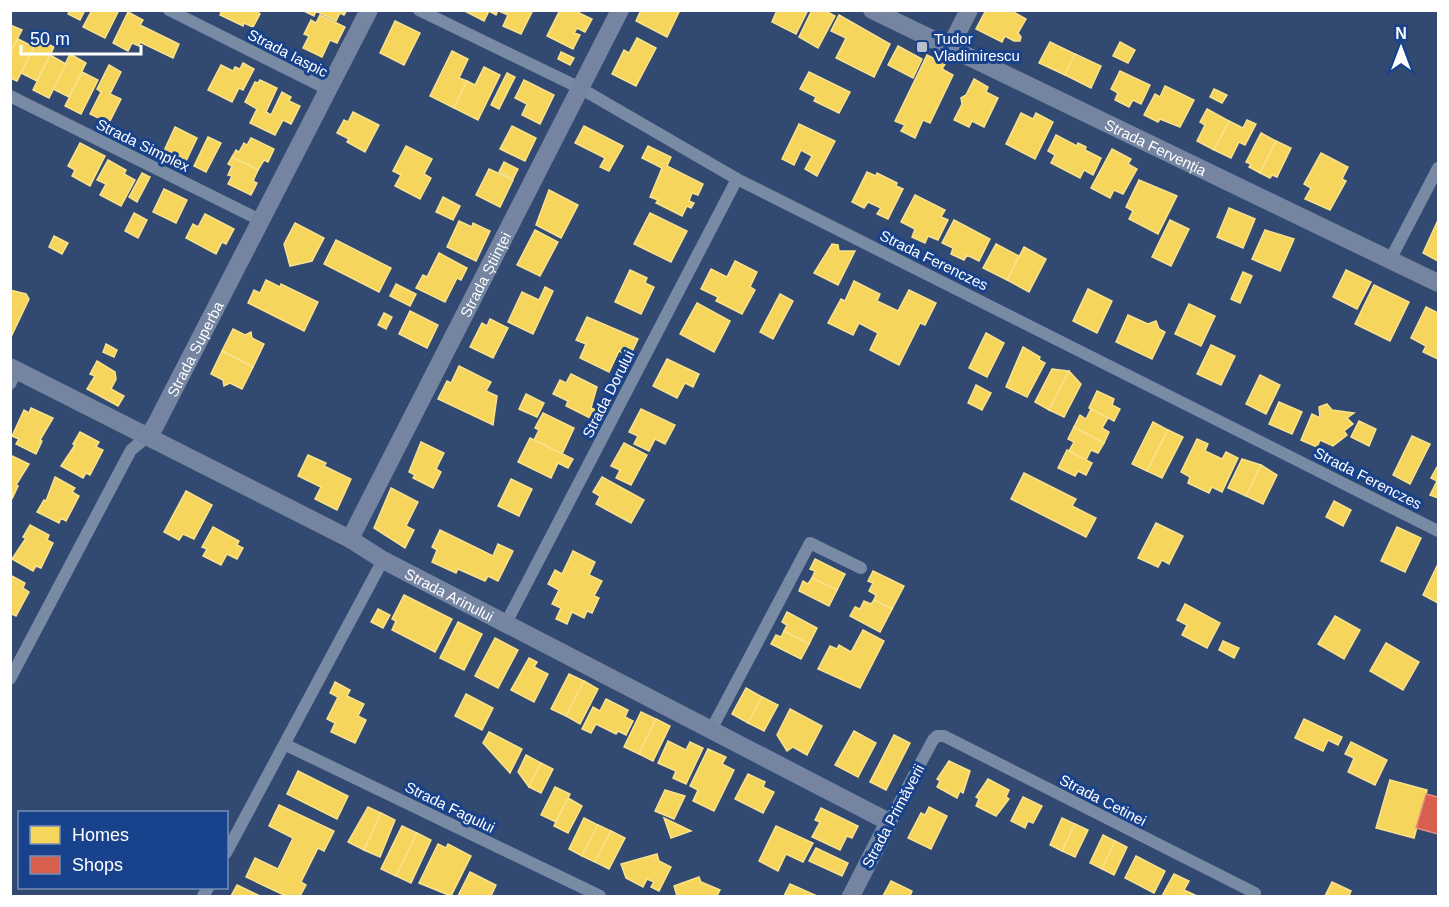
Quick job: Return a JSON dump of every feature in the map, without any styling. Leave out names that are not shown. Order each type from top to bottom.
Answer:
[{"type":"street","name":"Strada Iaspic","points":[[169,10],[328,90]]},
{"type":"street","name":"Strada Superba","points":[[10,679],[131,450],[156,426],[369,10]]},
{"type":"street","name":"Strada Ferenczes","points":[[419,10],[580,88],[737,179],[1438,531]]},
{"type":"street","name":"Strada Științei","points":[[350,539],[620,10]]},
{"type":"street","name":"Strada Fervenția","points":[[872,10],[1438,284]]},
{"type":"street","points":[[950,49],[969,10]]},
{"type":"street","name":"Strada Simplex","points":[[10,96],[262,221]]},
{"type":"street","points":[[1390,260],[1438,168]]},
{"type":"street","name":"Strada Dorului","points":[[506,623],[737,179]]},
{"type":"street","name":"Strada Arinului","points":[[13,374],[148,436],[350,539],[383,560],[889,822]]},
{"type":"street","points":[[711,730],[810,543],[861,568]]},
{"type":"street","points":[[228,849],[286,745],[383,560]]},
{"type":"street","name":"Strada Primăverii","points":[[851,897],[889,822],[937,736]]},
{"type":"street","name":"Strada Cetinei","points":[[937,736],[944,736],[1255,893]]},
{"type":"street","name":"Strada Fagului","points":[[286,745],[600,897]]},
{"type":"building: Homes","points":[[70,10],[85,10],[80,20],[68,14]]},
{"type":"building: Homes","points":[[92,10],[119,10],[105,38],[83,27]]},
{"type":"building: Homes","points":[[222,10],[255,10],[260,14],[253,27],[244,23],[243,26],[220,15]]},
{"type":"building: Homes","points":[[302,10],[347,10],[344,15],[340,13],[336,21],[316,11],[314,16]]},
{"type":"building: Homes","points":[[463,10],[498,10],[496,15],[489,11],[484,21]]},
{"type":"building: Homes","points":[[533,10],[521,34],[503,26],[508,15],[499,11]]},
{"type":"building: Homes","points":[[560,10],[580,10],[579,13],[592,19],[585,32],[577,28],[574,33],[580,35],[573,49],[547,36]]},
{"type":"building: Homes","points":[[641,10],[680,10],[667,37],[636,21]]},
{"type":"building: Homes","points":[[777,10],[808,10],[796,34],[772,22]]},
{"type":"building: Homes","points":[[812,10],[824,10],[835,16],[818,48],[799,37]]},
{"type":"building: Homes","points":[[986,10],[1010,10],[1026,19],[1018,33],[1021,37],[1020,41],[1014,41],[1005,36],[1002,42],[976,29]]},
{"type":"building: Homes","points":[[128,12],[143,20],[140,25],[179,44],[173,58],[140,42],[139,46],[132,43],[128,51],[113,43]]},
{"type":"building: Homes","points":[[320,15],[345,27],[337,43],[330,40],[322,57],[303,48],[309,36],[304,34],[311,20],[316,23]]},
{"type":"building: Homes","points":[[839,15],[890,44],[874,77],[836,58],[846,38],[831,31]]},
{"type":"building: Homes","points":[[395,21],[420,33],[404,65],[380,53]]},
{"type":"building: Homes","points":[[10,25],[22,30],[10,53]]},
{"type":"building: Homes","points":[[637,38],[656,48],[636,86],[612,74],[624,50],[629,53]]},
{"type":"building: Homes","points":[[18,39],[34,47],[17,81],[10,78],[10,53]]},
{"type":"building: Homes","points":[[38,39],[54,47],[37,81],[21,73]]},
{"type":"building: Homes","points":[[1050,42],[1075,54],[1065,75],[1039,63]]},
{"type":"building: Homes","points":[[1120,42],[1135,50],[1128,63],[1113,56]]},
{"type":"building: Homes","points":[[898,46],[922,59],[913,78],[888,65]]},
{"type":"building: Homes","points":[[452,51],[468,59],[459,78],[467,81],[454,108],[430,96]]},
{"type":"building: Homes","points":[[561,52],[574,58],[570,65],[558,59]]},
{"type":"building: Homes","points":[[70,54],[86,63],[69,97],[53,89]]},
{"type":"building: Homes","points":[[1075,54],[1101,66],[1091,88],[1065,75]]},
{"type":"building: Homes","points":[[50,55],[66,64],[49,98],[33,90]]},
{"type":"building: Homes","points":[[927,55],[945,64],[942,69],[953,75],[930,123],[923,120],[915,138],[901,131],[905,125],[895,121]]},
{"type":"building: Homes","points":[[243,63],[254,69],[243,90],[239,88],[232,102],[208,90],[221,65],[233,71],[235,67],[240,69]]},
{"type":"building: Homes","points":[[109,65],[121,72],[110,94],[121,99],[109,123],[90,114],[101,92],[97,89]]},
{"type":"building: Homes","points":[[484,67],[500,75],[478,120],[454,108],[467,81],[475,85]]},
{"type":"building: Homes","points":[[1120,71],[1150,85],[1141,104],[1133,100],[1129,107],[1115,100],[1118,93],[1111,89]]},
{"type":"building: Homes","points":[[82,72],[98,80],[81,114],[65,106]]},
{"type":"building: Homes","points":[[809,72],[850,92],[839,113],[814,101],[816,97],[800,89]]},
{"type":"building: Homes","points":[[507,73],[515,77],[499,109],[491,105]]},
{"type":"building: Homes","points":[[974,79],[988,87],[986,92],[998,98],[984,127],[972,121],[969,127],[954,120],[962,104],[961,98],[966,95]]},
{"type":"building: Homes","points":[[260,80],[277,88],[266,112],[271,115],[282,92],[291,97],[289,101],[300,106],[291,124],[283,120],[275,135],[250,123],[257,109],[245,102],[255,82],[258,83]]},
{"type":"building: Homes","points":[[524,80],[554,95],[540,124],[522,115],[527,104],[515,98]]},
{"type":"building: Homes","points":[[1165,86],[1194,100],[1180,127],[1160,119],[1158,122],[1144,115],[1155,94],[1160,97]]},
{"type":"building: Homes","points":[[1214,89],[1227,95],[1222,103],[1210,97]]},
{"type":"building: Homes","points":[[1207,109],[1229,121],[1214,150],[1197,141],[1205,125],[1200,122]]},
{"type":"building: Homes","points":[[353,112],[379,125],[365,152],[347,142],[349,139],[337,133],[344,120],[348,122]]},
{"type":"building: Homes","points":[[1021,113],[1033,119],[1036,113],[1053,122],[1035,159],[1006,144]]},
{"type":"building: Homes","points":[[1247,120],[1256,124],[1245,145],[1239,142],[1231,158],[1214,150],[1229,121],[1243,128]]},
{"type":"building: Homes","points":[[799,124],[835,141],[817,176],[805,169],[812,156],[801,150],[794,165],[782,159]]},
{"type":"building: Homes","points":[[512,126],[536,138],[525,161],[500,149]]},
{"type":"building: Homes","points":[[584,126],[623,146],[609,171],[600,167],[605,158],[575,143]]},
{"type":"building: Homes","points":[[175,127],[197,138],[186,161],[164,151]]},
{"type":"building: Homes","points":[[1261,133],[1276,141],[1260,173],[1249,167],[1251,164],[1246,162]]},
{"type":"building: Homes","points":[[1056,135],[1077,146],[1078,143],[1086,147],[1085,150],[1101,158],[1093,175],[1084,170],[1080,178],[1051,163],[1055,155],[1048,151]]},
{"type":"building: Homes","points":[[208,137],[221,143],[206,172],[194,166]]},
{"type":"building: Homes","points":[[251,138],[274,149],[268,162],[264,160],[258,170],[232,157],[236,150],[239,152],[244,143],[247,145]]},
{"type":"building: Homes","points":[[1276,141],[1291,148],[1277,177],[1272,175],[1270,178],[1260,173]]},
{"type":"building: Homes","points":[[80,143],[105,156],[90,186],[72,176],[75,170],[68,166]]},
{"type":"building: Homes","points":[[406,146],[432,159],[424,174],[431,178],[420,199],[395,186],[401,175],[393,171]]},
{"type":"building: Homes","points":[[648,146],[671,157],[667,166],[703,184],[698,195],[692,193],[689,201],[694,203],[691,208],[687,206],[682,216],[656,203],[658,200],[650,197],[662,168],[642,158]]},
{"type":"building: Homes","points":[[1112,149],[1131,159],[1128,164],[1137,169],[1123,194],[1114,190],[1110,198],[1091,188]]},
{"type":"building: Homes","points":[[1321,153],[1348,167],[1342,179],[1346,181],[1330,210],[1305,199],[1311,188],[1304,184]]},
{"type":"building: Homes","points":[[232,157],[258,170],[253,181],[257,183],[251,195],[228,184],[232,176],[228,175],[232,166],[228,164]]},
{"type":"building: Homes","points":[[108,160],[126,170],[124,174],[135,180],[121,206],[100,195],[106,184],[97,180]]},
{"type":"building: Homes","points":[[504,162],[518,169],[513,179],[499,172]]},
{"type":"building: Homes","points":[[489,169],[513,180],[500,207],[476,195]]},
{"type":"building: Homes","points":[[867,172],[876,176],[877,173],[897,183],[896,186],[903,189],[888,219],[877,214],[881,208],[868,202],[864,208],[852,202]]},
{"type":"building: Homes","points":[[142,173],[150,177],[137,202],[129,197]]},
{"type":"building: Homes","points":[[1139,180],[1177,196],[1158,234],[1129,219],[1133,211],[1126,207]]},
{"type":"building: Homes","points":[[164,189],[187,200],[176,223],[153,212]]},
{"type":"building: Homes","points":[[549,190],[578,205],[561,238],[536,225]]},
{"type":"building: Homes","points":[[915,195],[945,210],[941,217],[948,220],[938,240],[928,236],[925,243],[912,237],[915,229],[901,222]]},
{"type":"building: Homes","points":[[443,197],[460,206],[453,220],[436,212]]},
{"type":"building: Homes","points":[[1229,208],[1255,219],[1243,248],[1217,237]]},
{"type":"building: Homes","points":[[134,213],[147,220],[138,238],[125,231]]},
{"type":"building: Homes","points":[[650,213],[687,231],[671,262],[634,244]]},
{"type":"building: Homes","points":[[205,214],[234,229],[226,244],[222,242],[216,254],[186,238],[193,224],[198,227]]},
{"type":"building: Homes","points":[[954,220],[990,239],[979,261],[967,255],[964,260],[951,254],[953,248],[942,243]]},
{"type":"building: Homes","points":[[1170,220],[1189,229],[1171,266],[1152,257]]},
{"type":"building: Homes","points":[[1438,220],[1438,261],[1423,253]]},
{"type":"building: Homes","points":[[459,221],[472,227],[473,223],[490,231],[476,261],[447,247]]},
{"type":"building: Homes","points":[[295,223],[324,238],[312,261],[290,266],[284,244]]},
{"type":"building: Homes","points":[[535,230],[558,242],[540,276],[517,265]]},
{"type":"building: Homes","points":[[1265,230],[1294,239],[1280,271],[1252,259]]},
{"type":"building: Homes","points":[[54,236],[68,243],[62,254],[49,247]]},
{"type":"building: Homes","points":[[336,240],[391,268],[379,292],[324,264]]},
{"type":"building: Homes","points":[[832,244],[838,245],[839,251],[855,251],[838,285],[814,273]]},
{"type":"building: Homes","points":[[996,244],[1019,256],[1007,280],[983,268]]},
{"type":"building: Homes","points":[[1024,247],[1046,259],[1029,292],[1007,280]]},
{"type":"building: Homes","points":[[439,253],[467,268],[461,280],[457,278],[445,302],[416,288],[423,275],[427,277]]},
{"type":"building: Homes","points":[[735,261],[757,272],[750,287],[755,290],[742,314],[716,301],[718,297],[701,289],[711,269],[727,277]]},
{"type":"building: Homes","points":[[630,270],[647,278],[645,283],[654,287],[641,314],[615,302]]},
{"type":"building: Homes","points":[[1346,270],[1371,282],[1357,309],[1333,297]]},
{"type":"building: Homes","points":[[1243,272],[1252,276],[1240,303],[1231,299]]},
{"type":"building: Homes","points":[[266,280],[280,287],[281,284],[318,302],[304,331],[248,303],[254,290],[260,293]]},
{"type":"building: Homes","points":[[854,281],[880,294],[877,301],[898,311],[909,290],[936,303],[925,325],[920,323],[899,365],[870,350],[878,333],[859,323],[853,335],[828,323],[841,299],[845,301]]},
{"type":"building: Homes","points":[[396,284],[416,294],[410,306],[390,296]]},
{"type":"building: Homes","points":[[1374,285],[1409,302],[1390,341],[1355,324]]},
{"type":"building: Homes","points":[[545,287],[553,291],[533,334],[508,322],[522,292],[539,300]]},
{"type":"building: Homes","points":[[1088,289],[1112,301],[1097,333],[1073,321]]},
{"type":"building: Homes","points":[[10,290],[26,294],[29,299],[11,337]]},
{"type":"building: Homes","points":[[780,294],[793,301],[773,339],[760,332]]},
{"type":"building: Homes","points":[[697,303],[730,321],[714,352],[680,334]]},
{"type":"building: Homes","points":[[1189,304],[1215,316],[1201,346],[1175,334]]},
{"type":"building: Homes","points":[[1426,307],[1438,313],[1438,359],[1423,352],[1426,346],[1411,338]]},
{"type":"building: Homes","points":[[410,311],[438,325],[427,348],[399,334]]},
{"type":"building: Homes","points":[[384,313],[392,317],[386,329],[378,325]]},
{"type":"building: Homes","points":[[1128,315],[1148,324],[1156,321],[1159,329],[1165,332],[1152,359],[1116,342]]},
{"type":"building: Homes","points":[[587,317],[638,339],[630,356],[619,351],[609,372],[580,358],[586,344],[576,340]]},
{"type":"building: Homes","points":[[490,319],[508,328],[493,358],[470,347],[482,323],[487,326]]},
{"type":"building: Homes","points":[[233,329],[245,335],[251,332],[252,338],[264,344],[253,367],[222,351]]},
{"type":"building: Homes","points":[[986,333],[1004,343],[987,377],[969,368]]},
{"type":"building: Homes","points":[[106,344],[117,350],[114,357],[103,352]]},
{"type":"building: Homes","points":[[1211,345],[1235,356],[1221,385],[1197,374]]},
{"type":"building: Homes","points":[[1023,347],[1040,357],[1039,360],[1045,363],[1027,397],[1006,387]]},
{"type":"building: Homes","points":[[222,351],[253,367],[242,389],[230,383],[224,386],[223,380],[211,374]]},
{"type":"building: Homes","points":[[667,359],[699,374],[693,387],[685,383],[677,398],[653,386]]},
{"type":"building: Homes","points":[[97,361],[115,372],[116,379],[111,389],[124,396],[118,406],[87,389],[95,376],[90,374]]},
{"type":"building: Homes","points":[[459,366],[491,382],[486,391],[497,396],[493,425],[438,399],[447,381],[451,383]]},
{"type":"building: Homes","points":[[1052,369],[1069,371],[1049,410],[1035,402]]},
{"type":"building: Homes","points":[[1069,371],[1081,384],[1064,417],[1049,410]]},
{"type":"building: Homes","points":[[571,374],[597,387],[591,408],[598,411],[594,420],[566,406],[568,401],[553,394],[560,380],[566,383]]},
{"type":"building: Homes","points":[[1260,375],[1280,385],[1266,414],[1246,404]]},
{"type":"building: Homes","points":[[976,385],[991,393],[982,410],[968,403]]},
{"type":"building: Homes","points":[[1097,391],[1114,399],[1112,405],[1120,409],[1114,421],[1089,408]]},
{"type":"building: Homes","points":[[526,394],[544,403],[537,417],[519,409]]},
{"type":"building: Homes","points":[[1279,402],[1302,412],[1292,434],[1269,424]]},
{"type":"building: Homes","points":[[1327,404],[1332,410],[1354,413],[1347,418],[1353,424],[1344,431],[1347,435],[1333,446],[1320,440],[1317,447],[1301,440],[1312,414],[1320,418],[1319,407]]},
{"type":"building: Homes","points":[[31,408],[53,418],[40,440],[42,441],[36,454],[16,444],[19,439],[12,436],[24,410],[29,413]]},
{"type":"building: Homes","points":[[641,409],[675,425],[665,444],[655,439],[649,451],[634,444],[638,436],[629,432]]},
{"type":"building: Homes","points":[[1091,409],[1108,418],[1102,428],[1109,432],[1104,443],[1074,427],[1080,415],[1086,419]]},
{"type":"building: Homes","points":[[543,413],[574,428],[562,454],[534,440],[539,430],[535,428]]},
{"type":"building: Homes","points":[[1359,421],[1376,429],[1369,446],[1351,437]]},
{"type":"building: Homes","points":[[1153,422],[1168,430],[1147,471],[1132,464]]},
{"type":"building: Homes","points":[[1074,427],[1104,443],[1098,453],[1091,450],[1086,460],[1069,451],[1074,442],[1068,439]]},
{"type":"building: Homes","points":[[1168,430],[1183,437],[1162,478],[1147,471]]},
{"type":"building: Homes","points":[[80,432],[99,442],[96,447],[103,450],[90,475],[86,473],[83,478],[61,466],[75,445],[73,444]]},
{"type":"building: Homes","points":[[1412,436],[1430,444],[1410,484],[1393,475]]},
{"type":"building: Homes","points":[[530,438],[573,459],[568,468],[558,463],[551,478],[518,462]]},
{"type":"building: Homes","points":[[1197,439],[1208,444],[1205,451],[1222,459],[1226,452],[1238,458],[1222,492],[1212,487],[1209,493],[1188,483],[1190,477],[1181,472]]},
{"type":"building: Homes","points":[[421,442],[444,453],[436,469],[441,472],[433,488],[413,478],[415,475],[409,472]]},
{"type":"building: Homes","points":[[624,443],[647,455],[631,485],[616,478],[620,470],[611,466]]},
{"type":"building: Homes","points":[[1067,450],[1092,463],[1086,475],[1078,471],[1075,476],[1058,468]]},
{"type":"building: Homes","points":[[10,455],[29,464],[16,485],[18,486],[12,499]]},
{"type":"building: Homes","points":[[308,455],[326,463],[324,466],[351,479],[337,510],[315,499],[321,487],[298,476]]},
{"type":"building: Homes","points":[[1242,459],[1261,465],[1246,496],[1228,488]]},
{"type":"building: Homes","points":[[1261,465],[1277,475],[1263,504],[1246,496]]},
{"type":"building: Homes","points":[[1437,467],[1438,498],[1430,495],[1437,481],[1431,478]]},
{"type":"building: Homes","points":[[1024,473],[1076,499],[1072,506],[1096,518],[1086,537],[1011,499]]},
{"type":"building: Homes","points":[[55,477],[75,488],[72,492],[79,496],[66,521],[61,518],[59,523],[37,512],[44,500],[46,501]]},
{"type":"building: Homes","points":[[602,477],[644,500],[631,523],[596,504],[600,496],[593,492]]},
{"type":"building: Homes","points":[[511,479],[532,489],[519,516],[498,506]]},
{"type":"building: Homes","points":[[391,488],[418,502],[406,526],[414,530],[405,548],[374,528]]},
{"type":"building: Homes","points":[[186,491],[212,505],[194,539],[183,534],[179,540],[164,532]]},
{"type":"building: Homes","points":[[1334,501],[1351,510],[1343,526],[1326,517]]},
{"type":"building: Homes","points":[[1156,523],[1183,536],[1169,564],[1162,560],[1158,567],[1138,558]]},
{"type":"building: Homes","points":[[30,525],[49,535],[47,540],[53,543],[41,568],[36,566],[33,571],[12,559],[26,538],[23,537]]},
{"type":"building: Homes","points":[[213,527],[239,541],[237,545],[243,548],[237,559],[227,554],[221,565],[203,556],[207,549],[202,547]]},
{"type":"building: Homes","points":[[1397,527],[1421,538],[1405,572],[1381,561]]},
{"type":"building: Homes","points":[[440,530],[493,556],[498,544],[513,551],[498,581],[488,576],[485,581],[458,569],[456,573],[432,562],[437,550],[432,547]]},
{"type":"building: Homes","points":[[573,551],[595,562],[589,575],[602,581],[594,596],[599,598],[592,613],[587,611],[584,618],[572,612],[567,624],[556,619],[561,608],[552,604],[559,590],[548,584],[555,570],[562,574]]},
{"type":"building: Homes","points":[[815,559],[845,574],[837,590],[812,578],[815,571],[810,569]]},
{"type":"building: Homes","points":[[1438,564],[1438,603],[1423,595]]},
{"type":"building: Homes","points":[[873,571],[904,586],[892,609],[874,600],[876,595],[869,591],[873,583],[868,581]]},
{"type":"building: Homes","points":[[10,575],[25,583],[23,588],[29,592],[16,616],[12,614],[10,616]]},
{"type":"building: Homes","points":[[812,578],[837,590],[829,606],[799,591],[803,581],[808,584]]},
{"type":"building: Homes","points":[[404,595],[452,619],[435,652],[392,630],[396,621],[392,619]]},
{"type":"building: Homes","points":[[874,600],[892,609],[880,632],[850,616],[855,607],[860,609],[864,601],[871,604]]},
{"type":"building: Homes","points":[[1185,604],[1220,623],[1207,648],[1182,635],[1187,625],[1177,620]]},
{"type":"building: Homes","points":[[378,609],[390,615],[383,628],[371,622]]},
{"type":"building: Homes","points":[[787,612],[817,628],[809,644],[784,631],[787,625],[782,622]]},
{"type":"building: Homes","points":[[1335,616],[1360,630],[1344,659],[1318,644]]},
{"type":"building: Homes","points":[[458,622],[482,634],[464,670],[440,658]]},
{"type":"building: Homes","points":[[863,630],[884,641],[860,688],[818,669],[830,646],[837,649],[839,645],[851,652]]},
{"type":"building: Homes","points":[[784,631],[809,644],[801,659],[771,644],[776,635],[781,637]]},
{"type":"building: Homes","points":[[495,638],[518,650],[498,688],[475,676]]},
{"type":"building: Homes","points":[[1223,641],[1239,648],[1234,658],[1219,650]]},
{"type":"building: Homes","points":[[1386,643],[1419,662],[1403,690],[1370,671]]},
{"type":"building: Homes","points":[[529,658],[537,662],[534,667],[548,674],[534,702],[511,690]]},
{"type":"building: Homes","points":[[569,674],[584,681],[566,716],[551,709]]},
{"type":"building: Homes","points":[[584,681],[598,689],[580,724],[566,716]]},
{"type":"building: Homes","points":[[335,682],[350,690],[347,696],[364,704],[358,716],[366,720],[355,743],[331,732],[335,723],[327,719],[338,697],[330,693]]},
{"type":"building: Homes","points":[[746,688],[762,697],[748,723],[732,714]]},
{"type":"building: Homes","points":[[466,694],[493,708],[482,730],[455,716]]},
{"type":"building: Homes","points":[[762,697],[778,705],[764,731],[748,723]]},
{"type":"building: Homes","points":[[606,699],[628,710],[625,717],[633,721],[626,735],[618,731],[616,734],[596,724],[591,733],[582,729],[593,707],[600,711]]},
{"type":"building: Homes","points":[[790,709],[822,726],[807,755],[793,747],[787,751],[777,735]]},
{"type":"building: Homes","points":[[641,712],[656,719],[639,754],[624,747]]},
{"type":"building: Homes","points":[[656,719],[670,726],[653,761],[639,754]]},
{"type":"building: Homes","points":[[1304,719],[1342,737],[1338,745],[1328,740],[1323,751],[1295,738]]},
{"type":"building: Homes","points":[[854,731],[876,743],[858,777],[835,765]]},
{"type":"building: Homes","points":[[489,732],[522,749],[510,773],[483,743]]},
{"type":"building: Homes","points":[[894,735],[910,743],[886,790],[870,782]]},
{"type":"building: Homes","points":[[668,741],[686,750],[690,742],[703,748],[686,784],[673,778],[676,771],[658,763]]},
{"type":"building: Homes","points":[[1351,742],[1387,760],[1375,785],[1348,772],[1354,758],[1345,754]]},
{"type":"building: Homes","points":[[708,749],[726,757],[722,764],[734,770],[714,811],[693,801],[698,790],[690,786]]},
{"type":"building: Homes","points":[[526,755],[541,763],[529,787],[518,772]]},
{"type":"building: Homes","points":[[949,761],[970,771],[963,793],[960,791],[957,798],[937,787],[940,781],[937,779]]},
{"type":"building: Homes","points":[[541,763],[553,769],[541,793],[529,787]]},
{"type":"building: Homes","points":[[298,771],[348,796],[337,819],[287,794]]},
{"type":"building: Homes","points":[[748,774],[765,782],[763,787],[774,792],[763,813],[735,799]]},
{"type":"building: Homes","points":[[988,779],[1009,790],[1006,797],[1009,799],[996,816],[976,806],[979,799],[976,797]]},
{"type":"building: Homes","points":[[1390,780],[1427,790],[1414,838],[1376,828]]},
{"type":"building: Homes","points":[[555,787],[570,794],[556,822],[541,815]]},
{"type":"building: Homes","points":[[665,790],[685,796],[674,819],[655,811]]},
{"type":"building: Homes","points":[[1023,797],[1042,806],[1033,823],[1028,821],[1025,828],[1011,821]]},
{"type":"building: Homes","points":[[568,798],[582,806],[568,833],[554,826]]},
{"type":"building: Homes","points":[[279,805],[334,831],[324,851],[318,848],[301,882],[306,885],[300,896],[286,896],[246,877],[255,858],[278,869],[293,838],[269,826]]},
{"type":"building: Homes","points":[[368,807],[381,813],[364,850],[348,842]]},
{"type":"building: Homes","points":[[929,807],[947,816],[931,849],[908,838],[921,813],[925,815]]},
{"type":"building: Homes","points":[[821,808],[858,826],[852,838],[847,836],[840,850],[812,837],[820,822],[815,820]]},
{"type":"building: Homes","points":[[381,813],[395,820],[380,857],[364,850]]},
{"type":"building: Homes","points":[[584,818],[598,825],[582,856],[569,849]]},
{"type":"building: Homes","points":[[664,818],[691,831],[671,838]]},
{"type":"building: Homes","points":[[1062,818],[1075,824],[1062,851],[1050,845]]},
{"type":"building: Homes","points":[[1075,824],[1088,830],[1075,857],[1062,851]]},
{"type":"building: Homes","points":[[598,825],[611,831],[595,862],[582,856]]},
{"type":"building: Homes","points":[[402,826],[417,833],[396,876],[381,869]]},
{"type":"building: Homes","points":[[776,826],[813,843],[803,862],[786,854],[778,871],[759,861]]},
{"type":"building: Homes","points":[[611,831],[625,838],[609,869],[595,862]]},
{"type":"building: Homes","points":[[417,833],[431,840],[411,883],[396,876]]},
{"type":"building: Homes","points":[[1103,835],[1115,841],[1102,869],[1090,863]]},
{"type":"building: Homes","points":[[1115,841],[1127,847],[1114,875],[1102,869]]},
{"type":"building: Homes","points":[[438,844],[446,848],[448,844],[471,856],[451,896],[419,883]]},
{"type":"building: Homes","points":[[816,848],[848,863],[842,876],[809,861]]},
{"type":"building: Homes","points":[[657,854],[659,861],[671,867],[659,891],[651,887],[654,882],[647,879],[643,887],[626,878],[621,864]]},
{"type":"building: Homes","points":[[1136,856],[1165,871],[1154,893],[1125,878]]},
{"type":"building: Homes","points":[[470,872],[496,885],[491,896],[458,896]]},
{"type":"building: Homes","points":[[1174,874],[1189,881],[1184,890],[1197,896],[1162,896]]},
{"type":"building: Homes","points":[[699,877],[701,882],[720,890],[717,896],[677,896],[674,886]]},
{"type":"building: Homes","points":[[891,881],[912,891],[910,896],[883,896]]},
{"type":"building: Homes","points":[[1332,882],[1351,891],[1349,896],[1325,896]]},
{"type":"building: Homes","points":[[790,884],[817,896],[784,896]]},
{"type":"building: Homes","points":[[237,885],[260,896],[231,896]]},
{"type":"building: Shops","points":[[1426,794],[1438,797],[1438,834],[1416,828]]},
{"type":"place","name":"Tudor Vladimirescu","points":[[922,47]]}]
